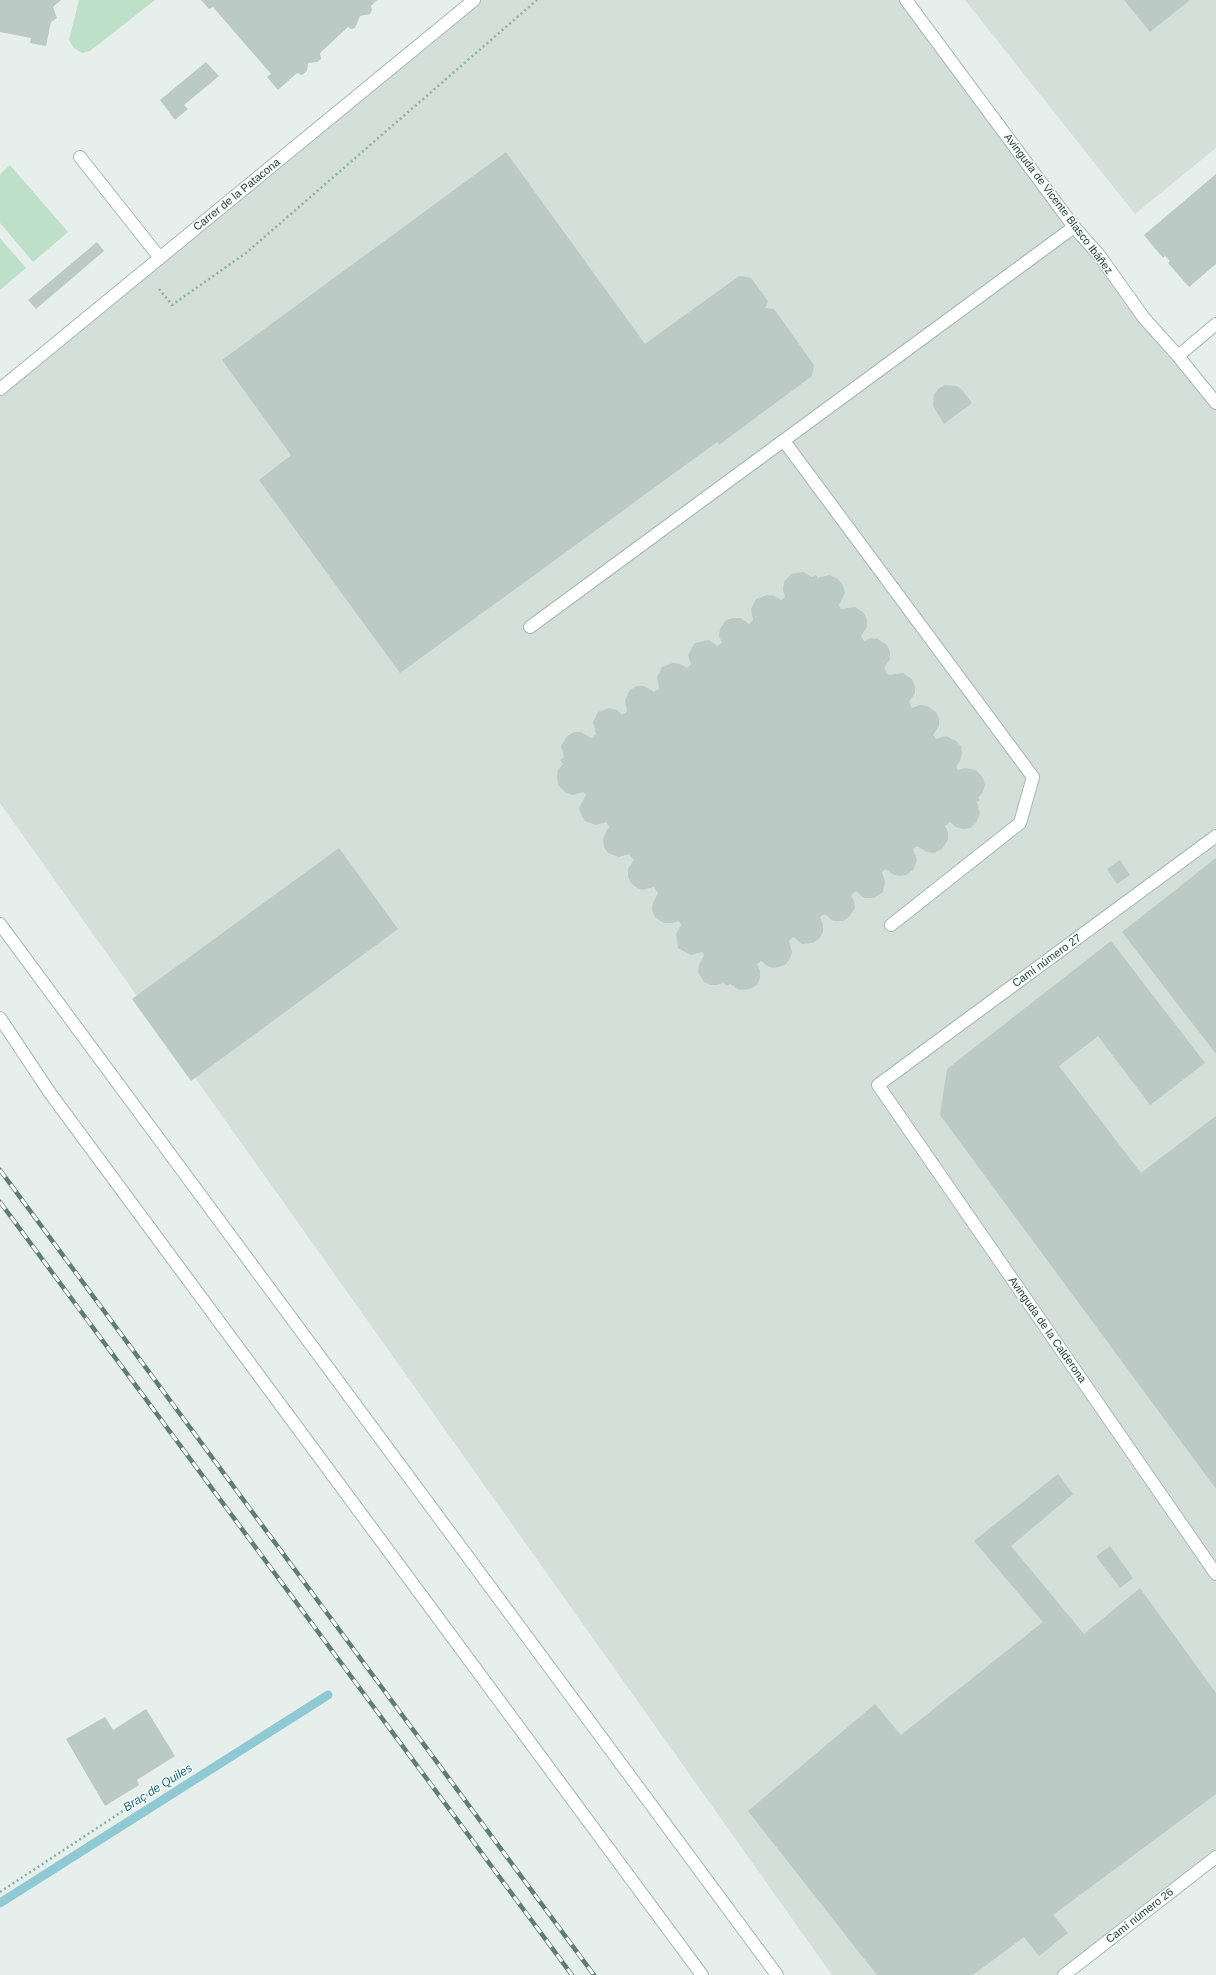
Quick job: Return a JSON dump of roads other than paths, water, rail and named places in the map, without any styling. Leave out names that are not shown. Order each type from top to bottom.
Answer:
[{"type":"street","name":"Carrer de la Patacona","points":[[0,390],[474,0]]},
{"type":"street","name":"Avinguda de Vicente Blasco Ibáñez","points":[[906,0],[1074,227],[1099,255],[1144,318],[1178,356],[1216,403]]},
{"type":"street","points":[[80,157],[160,258]]},
{"type":"street","points":[[530,627],[1074,227]]},
{"type":"street","points":[[1178,356],[1216,324]]},
{"type":"street","points":[[784,441],[1033,777],[1020,824],[891,926]]},
{"type":"street","name":"Camí número 27","points":[[878,1085],[1216,836]]},
{"type":"street","points":[[0,924],[777,1975]]},
{"type":"street","points":[[0,1018],[50,1093],[702,1975]]},
{"type":"street","name":"Avinguda de la Calderona","points":[[878,1085],[1216,1574]]},
{"type":"street","name":"Camí número 26","points":[[1064,1975],[1216,1857]]},
{"type":"waterway","name":"Braç de Quiles","points":[[0,1903],[328,1695]]},
{"type":"railway","points":[[0,1170],[594,1975]]},
{"type":"railway","points":[[0,1202],[572,1975]]}]
